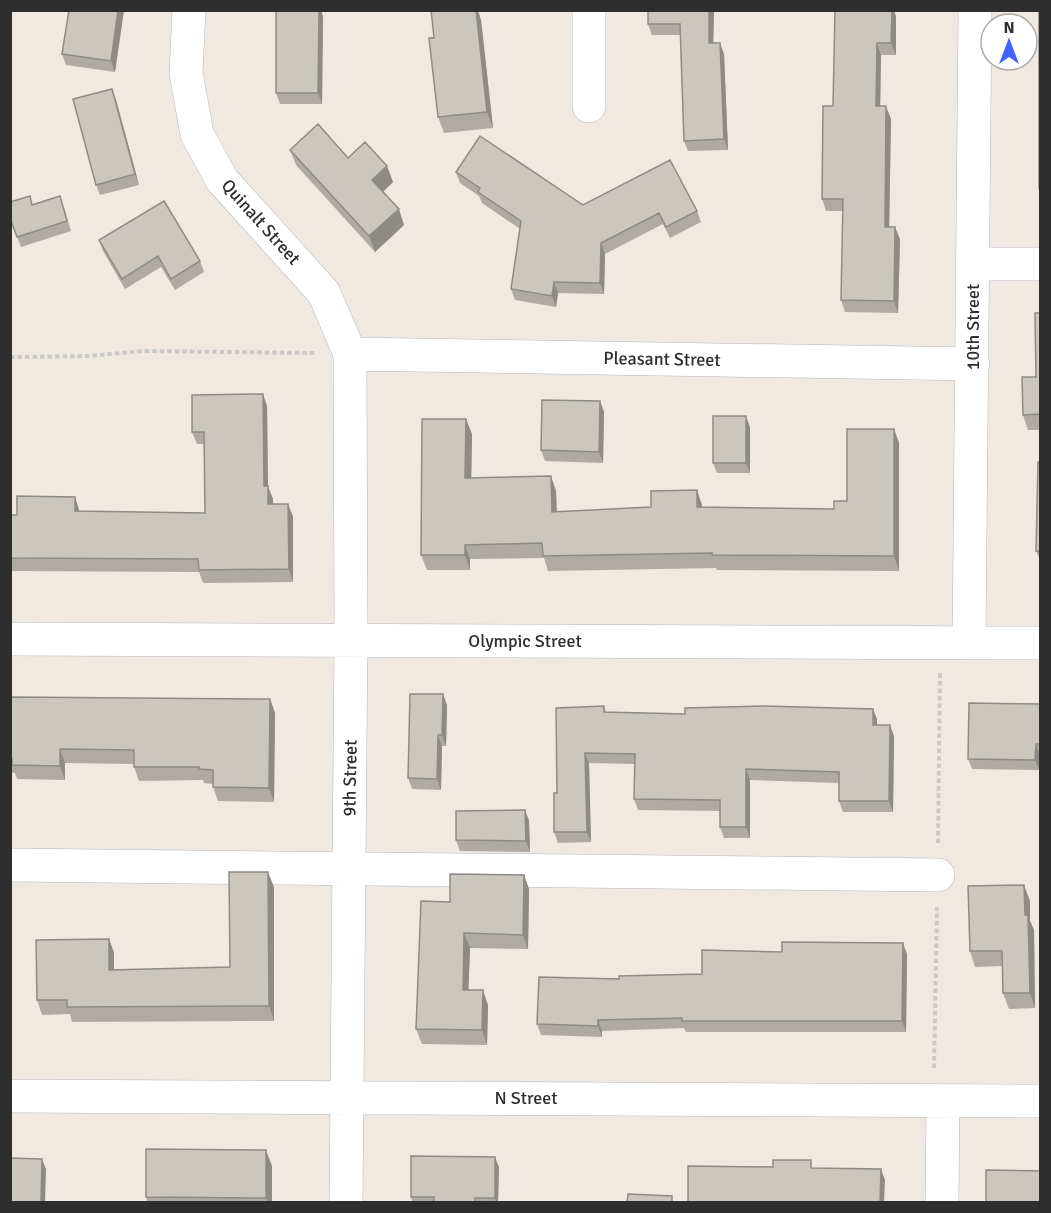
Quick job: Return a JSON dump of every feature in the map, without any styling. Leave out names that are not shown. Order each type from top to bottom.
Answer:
[{"type":"street","name":"Quinalt Street","points":[[189,10],[186,74],[197,134],[222,180],[324,293],[350,354]]},
{"type":"street","points":[[588,106],[589,10]]},
{"type":"street","name":"10th Street","points":[[969,643],[975,10]]},
{"type":"street","points":[[973,264],[1041,264]]},
{"type":"street","name":"Pleasant Street","points":[[350,354],[973,364]]},
{"type":"street","name":"9th Street","points":[[346,1203],[351,640],[350,354]]},
{"type":"street","name":"Olympic Street","points":[[10,639],[1041,643]]},
{"type":"street","points":[[10,865],[938,875]]},
{"type":"street","name":"N Street","points":[[10,1096],[1041,1101]]},
{"type":"street","points":[[942,1203],[943,1101]]},
{"type":"path","points":[[10,357],[89,356],[142,351],[350,354]]},
{"type":"building","points":[[69,10],[118,10],[111,61],[62,54]]},
{"type":"building","points":[[276,10],[319,10],[318,93],[276,93]]},
{"type":"building","points":[[431,10],[476,10],[487,112],[438,117],[429,38],[434,38]]},
{"type":"building","points":[[648,10],[709,10],[709,43],[720,43],[724,139],[684,141],[680,24],[648,24]]},
{"type":"building","points":[[835,10],[892,10],[891,43],[877,43],[876,106],[886,106],[885,227],[895,227],[894,301],[841,300],[843,199],[822,199],[823,106],[833,106]]},
{"type":"building","points":[[1041,10],[1041,188],[1039,188],[1039,12]]},
{"type":"building","points":[[112,89],[135,174],[96,185],[73,99]]},
{"type":"building","points":[[318,124],[348,158],[365,142],[387,166],[372,180],[399,209],[369,236],[290,150]]},
{"type":"building","points":[[480,136],[583,205],[670,160],[697,211],[666,227],[659,213],[601,243],[600,283],[554,282],[552,296],[511,289],[521,221],[478,192],[480,188],[456,172]]},
{"type":"building","points":[[30,196],[32,205],[60,196],[67,221],[17,237],[10,218],[10,202]]},
{"type":"building","points":[[164,201],[200,261],[171,279],[158,256],[122,279],[99,240]]},
{"type":"building","points":[[1035,313],[1041,313],[1041,414],[1023,415],[1022,377],[1036,377]]},
{"type":"building","points":[[263,394],[264,486],[268,486],[268,504],[288,504],[289,569],[199,570],[198,559],[10,558],[10,515],[17,515],[17,496],[75,497],[75,511],[205,513],[204,432],[192,432],[192,395]]},
{"type":"building","points":[[542,400],[600,401],[599,452],[541,450]]},
{"type":"building","points":[[713,416],[746,416],[746,463],[713,463]]},
{"type":"building","points":[[422,419],[466,419],[465,478],[551,476],[552,512],[651,507],[651,491],[697,490],[697,507],[834,509],[834,501],[847,501],[847,429],[894,429],[894,556],[712,555],[712,553],[543,556],[542,543],[465,545],[465,555],[421,555]]},
{"type":"building","points":[[1038,462],[1041,462],[1041,551],[1036,551]]},
{"type":"building","points":[[410,694],[443,694],[442,735],[438,735],[437,779],[408,778]]},
{"type":"building","points":[[10,697],[270,699],[269,788],[213,787],[213,770],[199,769],[199,767],[134,767],[134,750],[60,749],[60,766],[12,765],[12,759],[10,759]]},
{"type":"building","points":[[969,703],[1041,704],[1041,744],[1036,744],[1035,760],[968,759]]},
{"type":"building","points":[[604,706],[604,712],[685,714],[685,708],[764,706],[873,709],[873,725],[890,725],[889,801],[839,801],[839,772],[746,769],[746,827],[720,827],[720,800],[634,799],[635,754],[585,753],[587,832],[554,832],[554,793],[557,793],[556,708]]},
{"type":"building","points":[[525,810],[526,841],[456,840],[456,811]]},
{"type":"building","points":[[229,872],[268,872],[269,1006],[67,1007],[67,1000],[37,1000],[36,940],[109,939],[109,970],[230,967]]},
{"type":"building","points":[[450,874],[524,875],[523,935],[464,933],[463,990],[483,990],[482,1030],[416,1029],[421,901],[450,902]]},
{"type":"building","points":[[1024,885],[1025,915],[1028,915],[1030,993],[1003,993],[1002,951],[970,951],[968,886]]},
{"type":"building","points":[[782,942],[903,943],[902,1021],[682,1021],[682,1018],[598,1020],[598,1026],[537,1024],[539,977],[619,979],[619,976],[702,974],[702,950],[782,952]]},
{"type":"building","points":[[146,1149],[266,1150],[266,1198],[146,1197]]},
{"type":"building","points":[[411,1156],[495,1157],[495,1198],[475,1198],[475,1203],[434,1203],[434,1197],[411,1197]]},
{"type":"building","points":[[10,1158],[42,1159],[41,1202],[10,1202]]},
{"type":"building","points":[[773,1160],[811,1160],[811,1168],[881,1169],[880,1203],[688,1203],[688,1166],[773,1167]]},
{"type":"building","points":[[986,1170],[1041,1171],[1041,1203],[986,1203]]},
{"type":"building","points":[[628,1194],[672,1196],[672,1203],[627,1203]]}]
